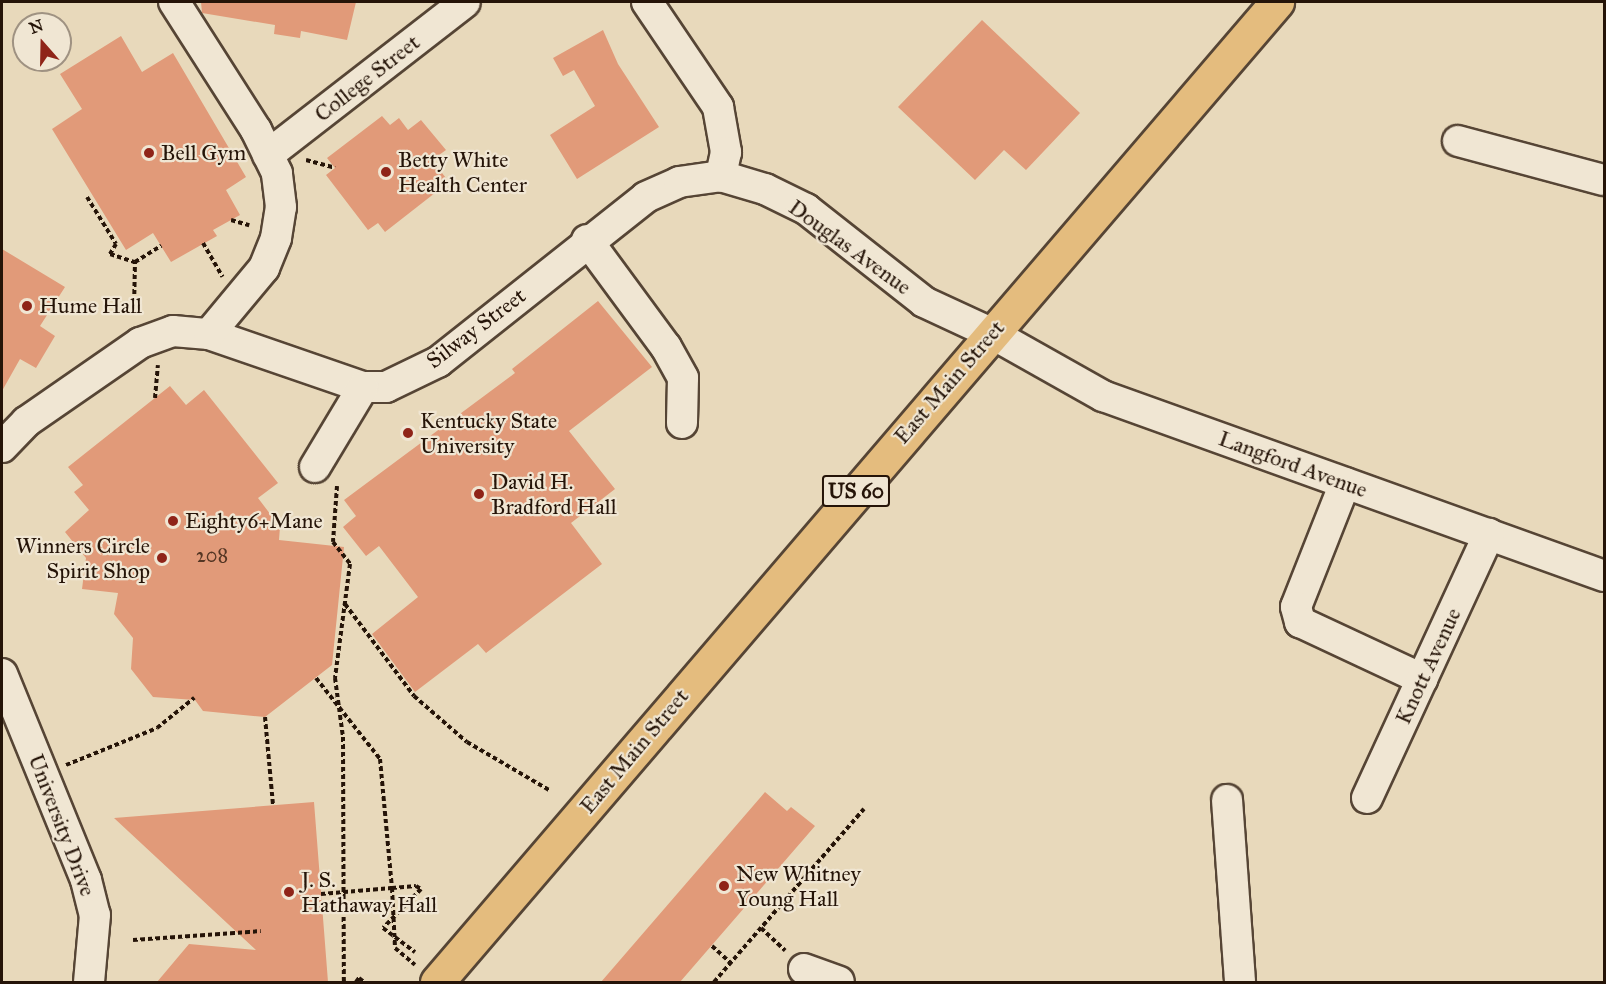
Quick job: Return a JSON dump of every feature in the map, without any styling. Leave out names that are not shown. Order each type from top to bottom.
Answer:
[{"type":"main road","name":"East Main Street","points":[[437,982],[1277,2]]},
{"type":"street","points":[[2,447],[26,422],[140,343],[173,331],[209,334],[264,268],[276,238],[281,207],[277,173],[174,2]]},
{"type":"street","name":"College Street","points":[[268,155],[465,2]]},
{"type":"street","points":[[647,2],[718,107],[726,152],[721,176]]},
{"type":"street","points":[[1458,141],[1605,180]]},
{"type":"street","name":"Silway Street","points":[[209,334],[363,387],[386,387],[438,362],[587,240],[646,197],[679,182],[721,176]]},
{"type":"street","name":"Douglas Avenue","points":[[721,176],[765,189],[806,209],[924,302],[991,333]]},
{"type":"street","points":[[587,240],[666,347],[683,378],[682,423]]},
{"type":"street","name":"Langford Avenue","points":[[991,333],[1103,396],[1605,576]]},
{"type":"street","points":[[315,467],[363,387]]},
{"type":"street","points":[[1345,483],[1296,607],[1300,622],[1422,679]]},
{"type":"street","name":"Knott Avenue","points":[[1367,798],[1489,534]]},
{"type":"street","name":"University Drive","points":[[2,674],[86,880],[94,915],[89,982]]},
{"type":"street","points":[[1227,800],[1240,982]]},
{"type":"street","points":[[804,969],[839,982]]},
{"type":"path","points":[[300,159],[334,168]]},
{"type":"path","points":[[87,197],[116,244],[110,254],[135,262],[161,246]]},
{"type":"path","points":[[231,220],[259,228]]},
{"type":"path","points":[[203,243],[223,278]]},
{"type":"path","points":[[134,309],[135,262]]},
{"type":"path","points":[[154,398],[159,352]]},
{"type":"path","points":[[337,486],[333,542],[350,564],[335,678],[343,737],[344,982]]},
{"type":"path","points":[[344,604],[414,696],[467,742],[551,791]]},
{"type":"path","points":[[316,678],[380,759],[395,948]]},
{"type":"path","points":[[57,768],[157,728],[194,699]]},
{"type":"path","points":[[265,717],[273,805]]},
{"type":"path","points":[[714,982],[864,809]]},
{"type":"path","points":[[321,894],[416,886],[420,889],[384,928],[415,952]]},
{"type":"path","points":[[133,940],[261,931]]},
{"type":"path","points":[[712,946],[731,963]]},
{"type":"path","points":[[356,982],[359,978],[364,982]]},
{"type":"building","points":[[201,2],[356,2],[347,40],[301,31],[300,38],[274,34],[275,25],[202,13]]},
{"type":"building","points":[[982,20],[1080,113],[1026,170],[1004,150],[975,180],[898,107]]},
{"type":"building","points":[[603,30],[618,64],[659,127],[577,179],[550,135],[595,106],[574,70],[563,76],[553,58]]},
{"type":"building","name":"Bell Gym","points":[[121,36],[142,72],[173,53],[246,177],[226,190],[240,215],[213,230],[217,236],[171,262],[153,233],[126,250],[52,129],[82,109],[60,74],[72,72],[72,67]]},
{"type":"building","name":"Betty White Health Center","points":[[382,116],[390,125],[399,118],[408,130],[421,120],[446,150],[432,160],[449,182],[385,232],[378,223],[368,230],[326,175],[335,168],[327,158]]},
{"type":"building","name":"Hume Hall","points":[[2,249],[65,287],[40,326],[55,336],[36,368],[20,359],[2,391]]},
{"type":"building","name":"David H. Bradford Hall","points":[[598,301],[652,367],[569,431],[615,489],[571,523],[602,564],[486,653],[478,644],[415,692],[372,634],[418,597],[379,546],[366,556],[343,527],[356,516],[344,500],[515,373],[512,369]]},
{"type":"building","points":[[170,386],[186,405],[204,390],[278,483],[258,498],[280,527],[279,540],[344,547],[332,665],[265,717],[203,711],[195,700],[153,697],[131,669],[133,638],[114,614],[118,593],[82,589],[86,558],[65,532],[89,510],[74,492],[83,485],[68,467]]},
{"type":"building","name":"New Whitney Young Hall","points":[[765,792],[787,811],[791,807],[815,826],[680,982],[601,982]]},
{"type":"building","name":"J. S. Hathaway Hall","points":[[314,802],[328,982],[157,982],[189,944],[256,950],[114,818]]},
{"type":"place","name":"Bell Gym","points":[[149,153]]},
{"type":"place","name":"Betty White Health Center","points":[[386,172]]},
{"type":"place","name":"Hume Hall","points":[[27,306]]},
{"type":"place","name":"Kentucky State University","points":[[408,433]]},
{"type":"place","name":"David H. Bradford Hall","points":[[479,494]]},
{"type":"place","name":"Eighty6+Mane","points":[[173,521]]},
{"type":"place","name":"Winners Circle Spirit Shop","points":[[162,558]]},
{"type":"place","name":"New Whitney Young Hall","points":[[724,886]]},
{"type":"place","name":"J. S. Hathaway Hall","points":[[289,892]]}]
